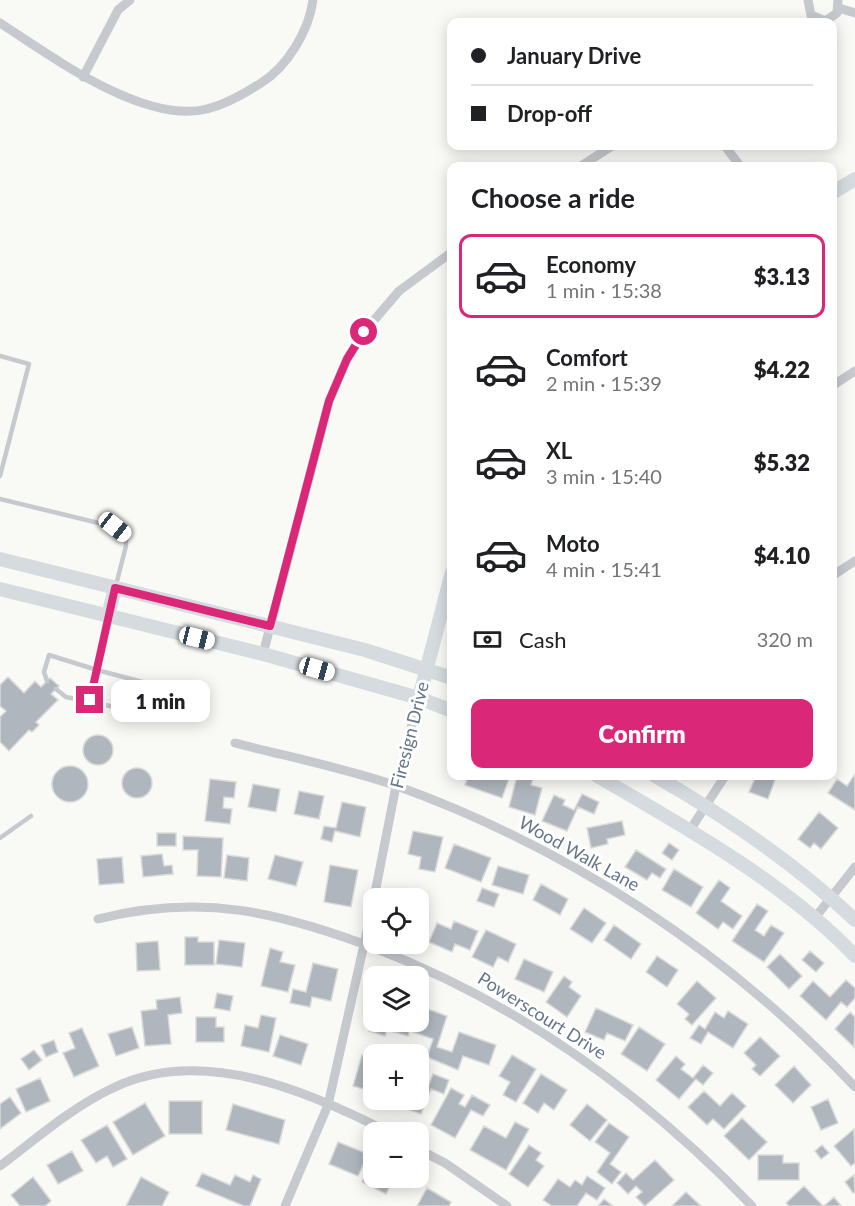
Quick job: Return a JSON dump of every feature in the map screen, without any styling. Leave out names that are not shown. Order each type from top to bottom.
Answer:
[{"type":"main road","points":[[837,191],[855,179]]},
{"type":"main road","points":[[0,559],[270,626],[447,676]]},
{"type":"main road","points":[[0,588],[263,654],[419,698],[447,709]]},
{"type":"main road","points":[[108,616],[115,588]]},
{"type":"main road","name":"Firesign Drive","points":[[419,698],[447,591]]},
{"type":"main road","points":[[604,780],[690,830],[814,919],[855,956]]},
{"type":"main road","points":[[662,780],[707,806],[832,898],[855,920]]},
{"type":"street","points":[[83,77],[118,10],[130,0]]},
{"type":"street","points":[[0,23],[83,77],[159,110],[205,110],[234,100],[268,79],[296,47],[313,0]]},
{"type":"street","points":[[808,0],[808,11],[816,18]]},
{"type":"street","points":[[831,18],[839,4],[855,13]]},
{"type":"street","points":[[586,162],[606,150]]},
{"type":"street","points":[[263,654],[329,401],[347,359],[364,332],[399,291],[447,256]]},
{"type":"street","points":[[837,383],[855,371]]},
{"type":"street","points":[[837,573],[855,561]]},
{"type":"street","name":"Firesign Drive","points":[[376,888],[396,786],[419,698]]},
{"type":"street","name":"Wood Walk Lane","points":[[235,742],[396,786],[522,841],[622,895],[685,938],[744,983],[807,1037],[855,1087]]},
{"type":"street","points":[[690,830],[723,780]]},
{"type":"street","points":[[814,919],[855,867]]},
{"type":"street","name":"Powerscourt Drive","points":[[98,919],[155,909],[223,907],[262,912],[298,921],[363,944]]},
{"type":"street","name":"Firesign Drive","points":[[285,1206],[328,1105],[363,954]]},
{"type":"street","name":"Powerscourt Drive","points":[[386,954],[460,985],[544,1032],[646,1106],[687,1141],[752,1206]]},
{"type":"street","points":[[0,1166],[79,1107],[114,1087],[153,1074],[190,1069],[231,1072],[328,1105],[366,1122]]},
{"type":"street","points":[[429,1155],[445,1163],[507,1206]]},
{"type":"lane","points":[[0,356],[29,364],[0,476]]},
{"type":"lane","points":[[0,499],[115,527],[126,535],[126,546],[115,588]]},
{"type":"lane","points":[[90,700],[108,616]]},
{"type":"lane","points":[[47,681],[44,672],[49,654],[150,684],[139,712],[124,711],[90,700],[66,697],[56,689]]},
{"type":"lane","points":[[0,838],[31,816]]},
{"type":"building","points":[[8,677],[24,693],[35,681],[41,687],[50,678],[59,686],[51,694],[58,700],[36,722],[39,725],[32,732],[29,730],[9,751],[0,742],[0,717],[6,711],[0,706],[0,685]]},
{"type":"building","points":[[98,735],[109,739],[113,750],[109,761],[98,765],[87,761],[83,750],[87,739]]},
{"type":"building","points":[[70,766],[83,771],[88,784],[83,797],[70,802],[57,797],[52,784],[57,771]]},
{"type":"building","points":[[137,768],[148,772],[152,783],[148,794],[137,798],[126,794],[122,783],[126,772]]},
{"type":"building","points":[[855,774],[855,810],[828,793],[837,779],[847,786]]},
{"type":"building","points":[[210,779],[236,782],[234,798],[224,797],[223,808],[232,809],[230,824],[205,821]]},
{"type":"building","points":[[467,780],[509,780],[502,798],[465,785]]},
{"type":"building","points":[[516,780],[533,780],[531,785],[542,788],[535,815],[509,807]]},
{"type":"building","points":[[754,780],[775,780],[768,799],[749,792]]},
{"type":"building","points":[[253,784],[280,789],[276,812],[248,807]]},
{"type":"building","points":[[299,791],[324,796],[319,819],[294,814]]},
{"type":"building","points":[[582,794],[599,802],[594,814],[578,807],[567,831],[542,821],[554,795],[565,800],[563,805],[574,810]]},
{"type":"building","points":[[342,802],[366,807],[360,837],[335,831],[332,842],[321,839],[324,826],[336,828]]},
{"type":"building","points":[[819,812],[838,828],[821,849],[814,843],[810,848],[798,839]]},
{"type":"building","points":[[622,821],[625,835],[607,839],[608,844],[591,848],[587,828]]},
{"type":"building","points":[[413,831],[443,837],[435,872],[419,869],[421,857],[408,854]]},
{"type":"building","points":[[157,833],[176,833],[176,846],[157,846]]},
{"type":"building","points":[[183,836],[223,838],[221,877],[197,876],[198,850],[183,850]]},
{"type":"building","points":[[669,843],[679,850],[672,860],[662,853]]},
{"type":"building","points":[[454,844],[491,858],[481,882],[445,868]]},
{"type":"building","points":[[636,850],[666,869],[660,878],[652,873],[647,880],[625,867]]},
{"type":"building","points":[[162,854],[164,866],[172,865],[173,874],[143,877],[141,856]]},
{"type":"building","points":[[227,855],[249,858],[247,881],[224,878]]},
{"type":"building","points":[[275,855],[303,862],[296,886],[268,879]]},
{"type":"building","points":[[122,857],[124,883],[99,885],[97,859]]},
{"type":"building","points":[[330,865],[358,870],[351,907],[324,902]]},
{"type":"building","points":[[498,866],[529,875],[523,894],[492,885]]},
{"type":"building","points":[[674,869],[703,887],[691,907],[662,890]]},
{"type":"building","points":[[719,880],[730,888],[721,901],[742,916],[733,929],[723,922],[718,929],[696,913]]},
{"type":"building","points":[[541,884],[568,899],[560,915],[533,900]]},
{"type":"building","points":[[482,888],[499,894],[494,907],[477,901]]},
{"type":"building","points":[[757,904],[768,911],[755,930],[764,936],[771,925],[784,933],[764,962],[732,941]]},
{"type":"building","points":[[584,908],[606,923],[592,943],[570,929]]},
{"type":"building","points":[[454,921],[478,931],[470,950],[455,944],[452,952],[429,942],[437,923],[451,929]]},
{"type":"building","points":[[614,925],[641,944],[631,959],[604,940]]},
{"type":"building","points":[[486,930],[516,944],[508,962],[498,957],[493,967],[472,957]]},
{"type":"building","points":[[185,937],[198,937],[198,942],[214,942],[214,965],[185,965]]},
{"type":"building","points":[[219,940],[245,943],[242,967],[216,964]]},
{"type":"building","points":[[158,941],[160,970],[137,971],[136,943]]},
{"type":"building","points":[[270,948],[283,952],[280,962],[295,965],[288,992],[261,986]]},
{"type":"building","points":[[810,951],[824,963],[816,972],[802,960]]},
{"type":"building","points":[[780,954],[802,976],[789,989],[767,967]]},
{"type":"building","points":[[657,956],[678,970],[667,987],[646,972]]},
{"type":"building","points":[[524,959],[553,972],[544,992],[515,979]]},
{"type":"building","points":[[313,963],[338,969],[331,1001],[312,997],[310,1007],[290,1003],[293,989],[306,992]]},
{"type":"building","points":[[564,976],[572,982],[569,987],[581,996],[567,1017],[546,1002]]},
{"type":"building","points":[[846,980],[855,988],[855,998],[847,1007],[841,1002],[826,1020],[800,996],[813,981],[830,997]]},
{"type":"building","points":[[697,981],[716,998],[692,1025],[685,1019],[689,1014],[677,1004]]},
{"type":"building","points":[[217,993],[233,996],[230,1011],[214,1008]]},
{"type":"building","points":[[180,997],[182,1013],[168,1015],[171,1044],[145,1046],[141,1011],[157,1009],[156,1000]]},
{"type":"building","points":[[596,1008],[633,1025],[625,1041],[607,1033],[604,1040],[585,1032]]},
{"type":"building","points":[[429,1010],[447,1016],[437,1047],[452,1052],[459,1032],[496,1045],[489,1065],[463,1056],[458,1070],[429,1058],[433,1039],[413,1032],[429,1032]]},
{"type":"building","points":[[728,1011],[748,1024],[733,1048],[708,1032],[701,1044],[690,1038],[699,1025],[705,1029],[715,1012],[724,1018]]},
{"type":"building","points":[[850,1012],[855,1017],[854,1047],[835,1029]]},
{"type":"building","points":[[261,1015],[276,1018],[269,1052],[241,1046],[245,1025],[258,1028]]},
{"type":"building","points":[[196,1017],[216,1017],[216,1027],[224,1027],[224,1042],[196,1042]]},
{"type":"building","points":[[132,1027],[139,1048],[116,1056],[108,1034]]},
{"type":"building","points":[[639,1027],[665,1044],[647,1071],[621,1054]]},
{"type":"building","points":[[82,1028],[99,1066],[74,1077],[63,1053],[75,1048],[69,1033]]},
{"type":"building","points":[[372,1032],[386,1032],[385,1036]]},
{"type":"building","points":[[394,1032],[409,1032],[408,1036]]},
{"type":"building","points":[[280,1035],[308,1044],[301,1065],[273,1056]]},
{"type":"building","points":[[760,1037],[780,1056],[760,1076],[752,1069],[756,1065],[744,1053]]},
{"type":"building","points":[[54,1040],[58,1052],[46,1057],[41,1045]]},
{"type":"building","points":[[34,1050],[42,1060],[29,1070],[21,1059]]},
{"type":"building","points":[[362,1055],[363,1055],[363,1089],[353,1086]]},
{"type":"building","points":[[512,1055],[536,1069],[516,1102],[503,1095],[510,1082],[499,1076]]},
{"type":"building","points":[[676,1056],[685,1064],[681,1069],[693,1078],[703,1065],[713,1073],[703,1085],[696,1079],[679,1099],[656,1080]]},
{"type":"building","points":[[794,1066],[811,1085],[793,1103],[775,1085]]},
{"type":"building","points":[[433,1074],[449,1080],[444,1094],[431,1089],[429,1094],[429,1084]]},
{"type":"building","points":[[541,1074],[567,1090],[554,1110],[544,1103],[538,1113],[523,1103]]},
{"type":"building","points":[[40,1078],[50,1101],[26,1112],[16,1089]]},
{"type":"building","points":[[451,1088],[464,1095],[459,1104],[465,1107],[472,1095],[490,1105],[483,1116],[471,1110],[455,1138],[431,1125]]},
{"type":"building","points":[[704,1091],[720,1106],[732,1093],[746,1106],[724,1129],[713,1119],[707,1125],[688,1107]]},
{"type":"building","points":[[10,1097],[21,1113],[0,1129],[0,1104]]},
{"type":"building","points":[[828,1099],[838,1123],[821,1130],[811,1107]]},
{"type":"building","points":[[169,1101],[202,1101],[202,1134],[169,1134]]},
{"type":"building","points":[[145,1103],[165,1136],[133,1155],[113,1122]]},
{"type":"building","points":[[233,1104],[285,1120],[279,1144],[226,1130]]},
{"type":"building","points":[[587,1104],[607,1120],[590,1141],[570,1125]]},
{"type":"building","points":[[410,1110],[423,1110],[421,1114]]},
{"type":"building","points":[[742,1118],[767,1142],[749,1160],[724,1136]]},
{"type":"building","points":[[515,1122],[529,1129],[506,1170],[470,1150],[484,1126],[506,1138]]},
{"type":"building","points":[[609,1123],[629,1137],[610,1164],[621,1172],[612,1184],[597,1172],[610,1153],[595,1142]]},
{"type":"building","points":[[107,1125],[127,1159],[113,1167],[107,1156],[96,1163],[81,1140]]},
{"type":"building","points":[[854,1129],[855,1163],[851,1166],[834,1146]]},
{"type":"building","points":[[338,1142],[363,1152],[363,1165],[358,1176],[329,1164]]},
{"type":"building","points":[[529,1145],[541,1153],[536,1160],[544,1166],[528,1187],[509,1174]]},
{"type":"building","points":[[822,1145],[829,1153],[821,1159],[815,1151]]},
{"type":"building","points":[[72,1151],[83,1171],[58,1184],[47,1165]]},
{"type":"building","points":[[758,1155],[783,1155],[783,1163],[799,1163],[799,1180],[758,1180]]},
{"type":"building","points":[[655,1160],[674,1180],[645,1206],[636,1197],[642,1192],[636,1186],[628,1194],[617,1183],[626,1173],[633,1180]]},
{"type":"building","points":[[202,1173],[230,1185],[235,1175],[250,1182],[253,1175],[261,1179],[250,1206],[244,1206],[196,1186]]},
{"type":"building","points":[[854,1175],[855,1192],[853,1193],[845,1182]]},
{"type":"building","points":[[587,1176],[605,1188],[597,1200],[586,1193],[577,1206],[552,1206],[543,1200],[558,1179],[570,1187],[575,1180],[582,1185]]},
{"type":"building","points":[[33,1177],[51,1201],[45,1206],[20,1206],[11,1195]]},
{"type":"building","points":[[141,1177],[169,1192],[162,1206],[126,1206]]},
{"type":"building","points":[[804,1186],[823,1206],[789,1206],[786,1203]]},
{"type":"building","points":[[374,1188],[389,1188],[386,1194]]},
{"type":"building","points":[[427,1188],[451,1202],[449,1206],[417,1206]]},
{"type":"building","points":[[686,1192],[701,1206],[672,1206]]},
{"type":"building","points":[[834,1197],[841,1206],[824,1206]]},
{"type":"building","points":[[604,1199],[613,1206],[598,1206]]},
{"type":"route","points":[[90,700],[115,588],[270,626],[329,401],[347,359],[364,332]]}]
